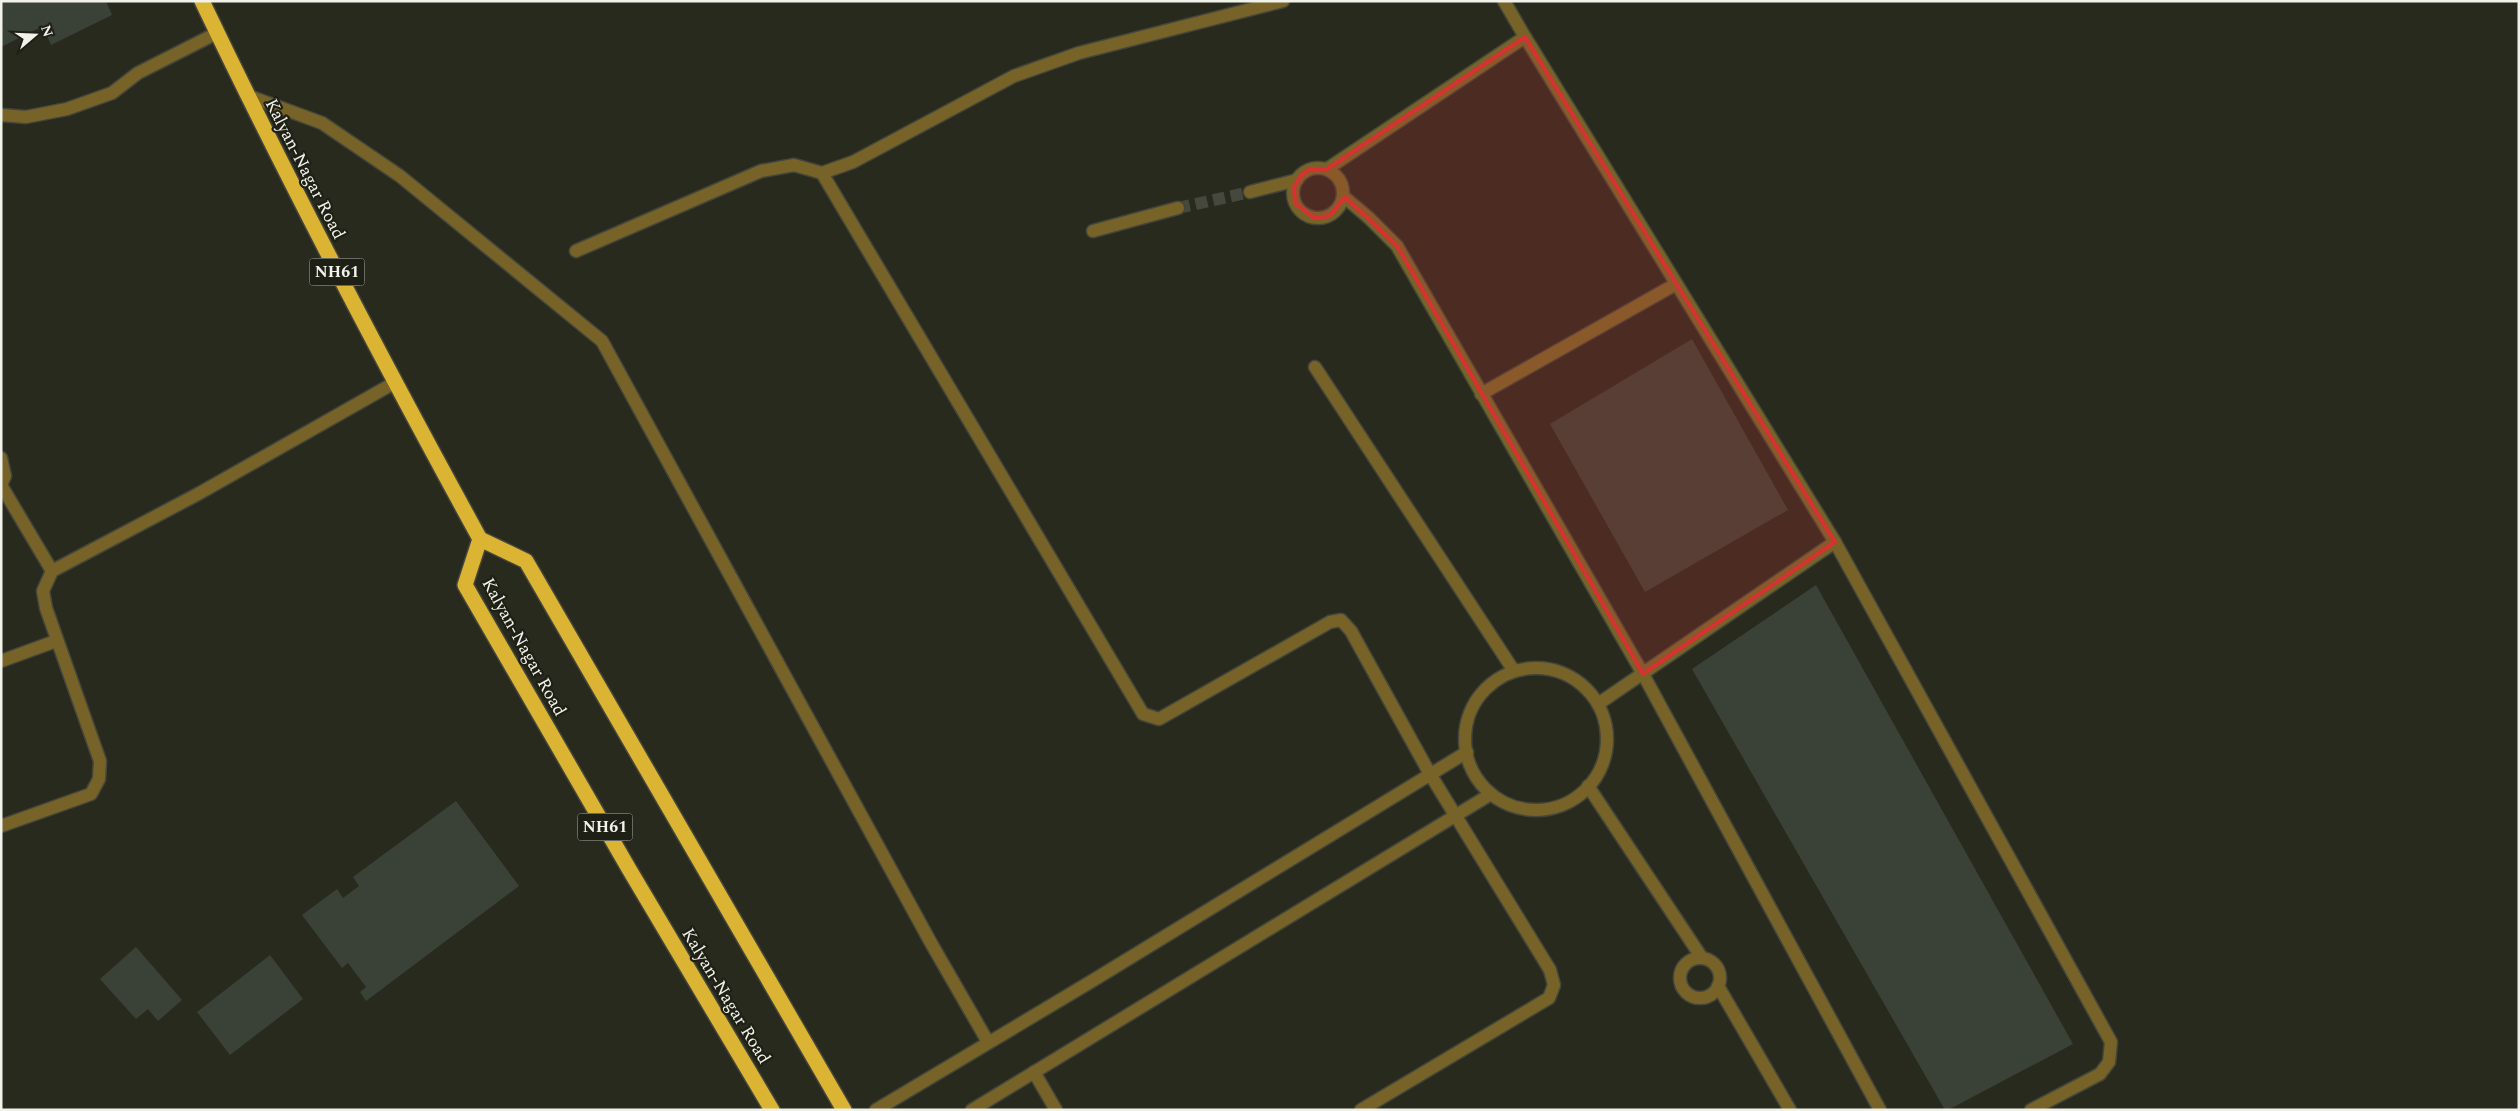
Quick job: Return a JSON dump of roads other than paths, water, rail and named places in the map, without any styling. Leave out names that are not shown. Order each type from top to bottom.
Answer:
[{"type":"highway","name":"Kalyan-Nagar Road","points":[[202,1],[246,95],[394,383],[480,539],[465,585],[629,869],[772,1110]]},
{"type":"highway","points":[[480,539],[526,561],[844,1110]]},
{"type":"street","points":[[576,251],[761,171],[794,165],[822,173],[853,162],[993,86],[1014,76],[1079,53],[1283,1]]},
{"type":"street","points":[[1504,1],[1835,542],[2111,1042],[2109,1062],[2100,1074],[2031,1110]]},
{"type":"street","points":[[1,115],[26,117],[67,109],[112,93],[138,73],[217,33]]},
{"type":"street","points":[[1250,192],[1297,180],[1310,169],[1327,169],[1525,37]]},
{"type":"street","points":[[246,95],[322,123],[400,176],[602,341],[921,926],[988,1042]]},
{"type":"street","points":[[1297,180],[1294,187],[1295,203],[1306,216],[1322,218],[1330,216],[1336,211],[1343,196],[1340,180],[1327,169]]},
{"type":"street","points":[[822,173],[1143,714],[1159,719],[1330,622],[1341,620],[1351,631],[1430,774],[1550,970],[1554,985],[1549,998],[1361,1110]]},
{"type":"street","points":[[1343,196],[1369,218],[1396,246],[1643,674],[1880,1110]]},
{"type":"street","points":[[1093,231],[1178,208]]},
{"type":"street","points":[[1481,394],[1676,284]]},
{"type":"street","points":[[1315,367],[1514,671]]},
{"type":"street","points":[[1,826],[91,794],[100,779],[100,761],[56,641],[44,591],[52,571],[198,494],[394,383]]},
{"type":"street","points":[[1,458],[5,476],[1,485],[52,571]]},
{"type":"street","points":[[1598,704],[1835,542]]},
{"type":"street","points":[[1,661],[56,641]]},
{"type":"street","points":[[1537,668],[1561,673],[1582,686],[1598,704],[1606,727],[1606,751],[1598,774],[1583,793],[1563,805],[1541,811],[1518,809],[1497,800],[1480,784],[1469,764],[1465,742],[1468,719],[1477,698],[1494,682],[1514,671],[1537,668]]},
{"type":"street","points":[[876,1110],[1467,752]]},
{"type":"street","points":[[1588,786],[1702,958],[1717,968],[1720,980],[1718,986],[1710,995],[1697,998],[1691,996],[1682,986],[1681,979],[1684,966],[1695,959],[1702,958]]},
{"type":"street","points":[[972,1110],[1491,794]]},
{"type":"street","points":[[1718,986],[1790,1110]]},
{"type":"street","points":[[1034,1072],[1056,1110]]},
{"type":"tunnel","points":[[1178,208],[1250,192]]}]
